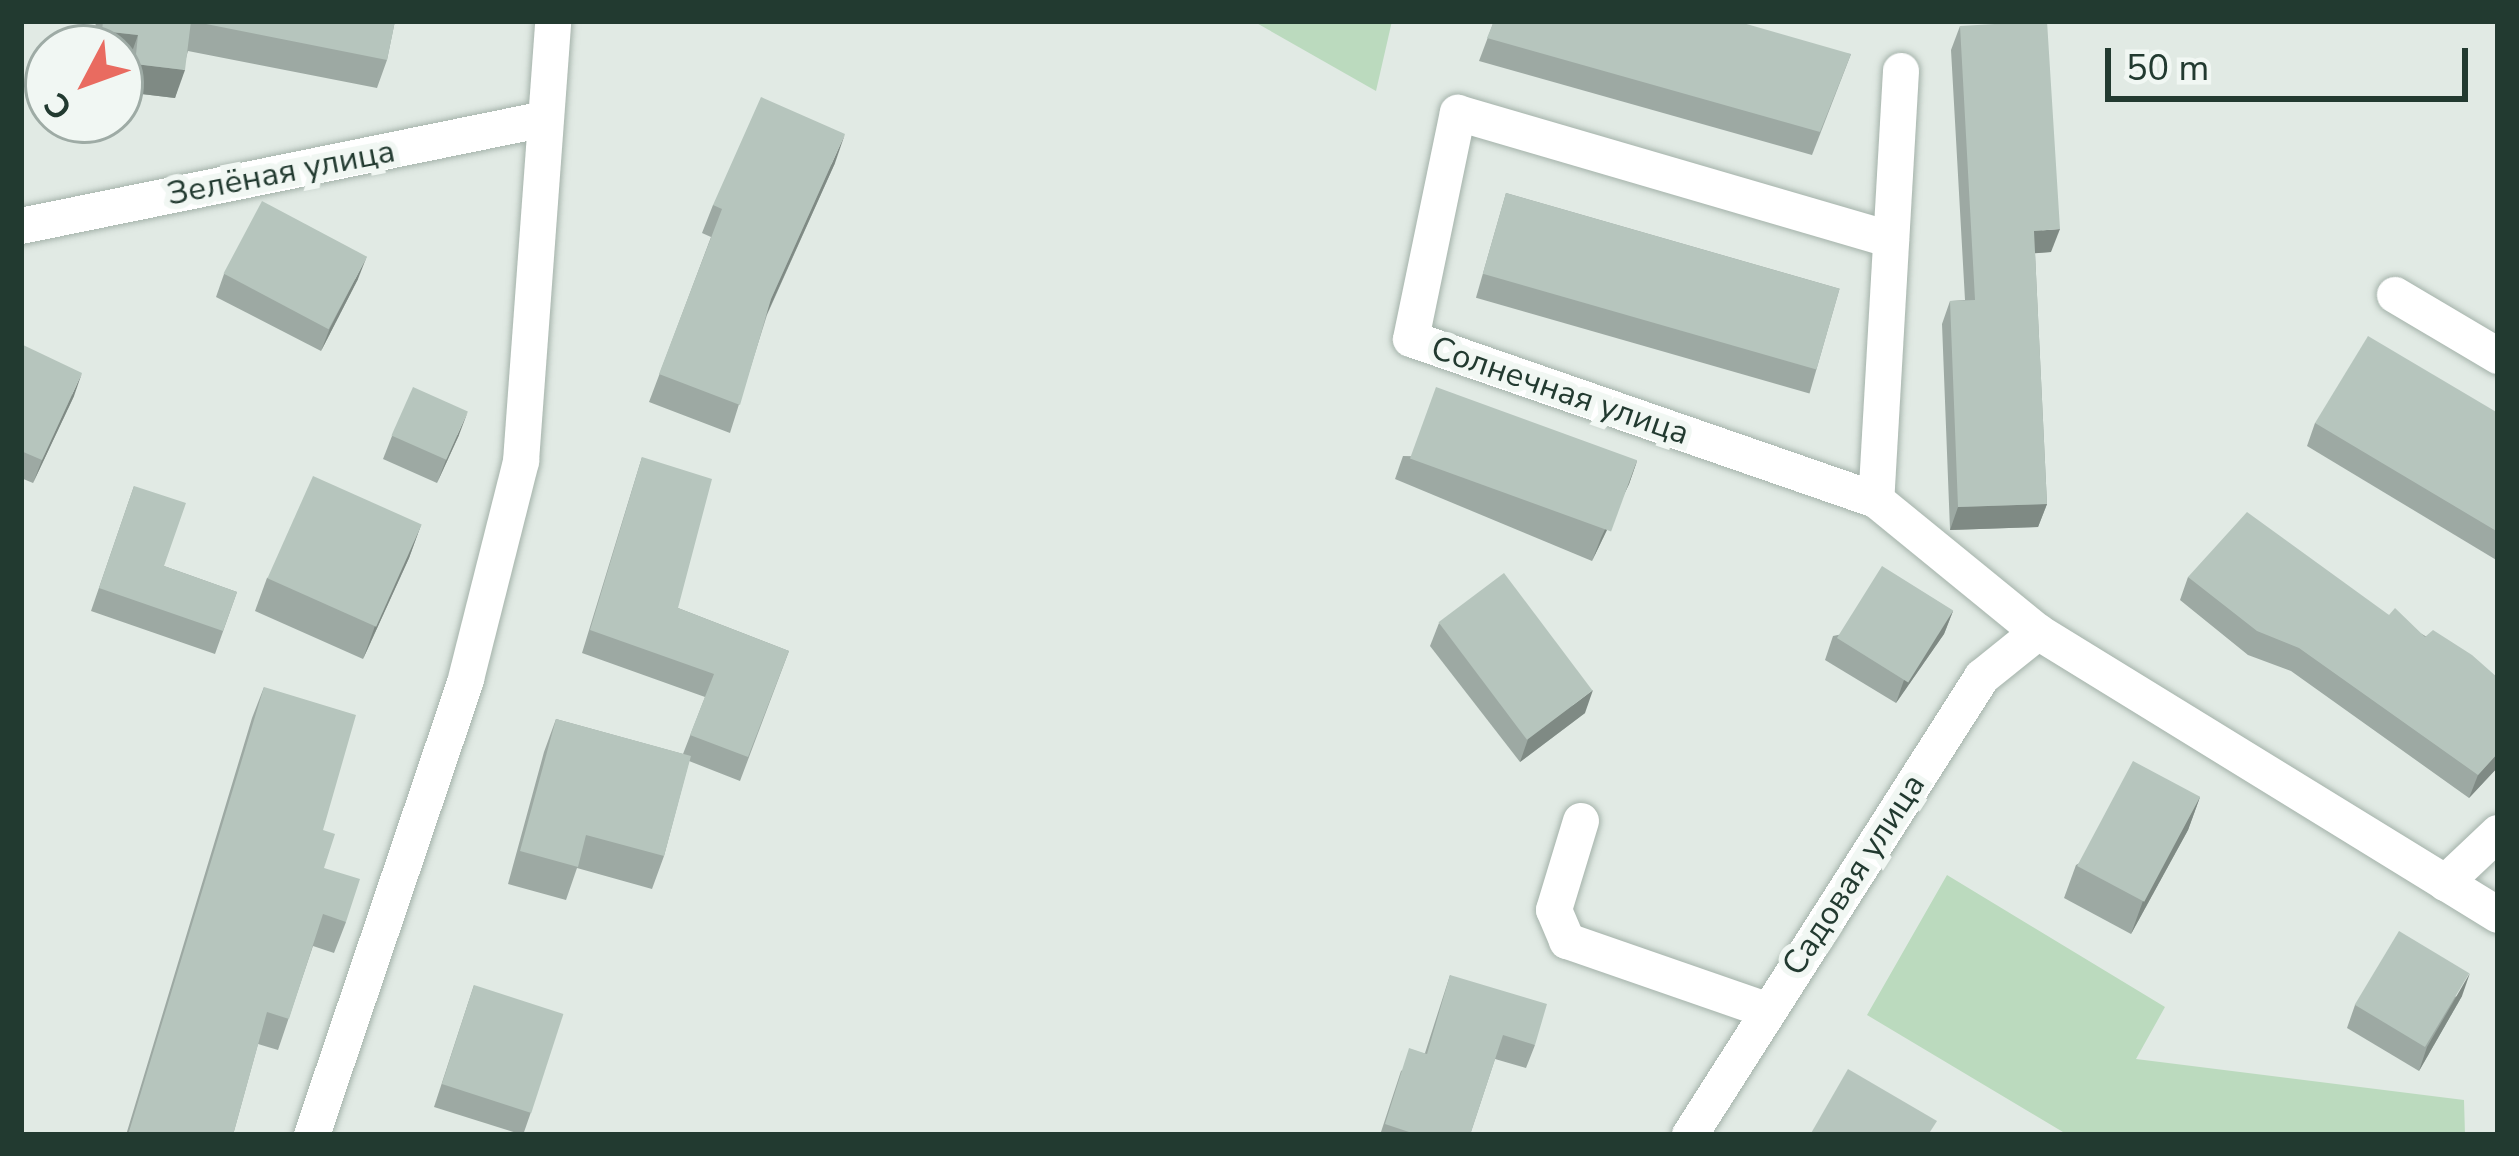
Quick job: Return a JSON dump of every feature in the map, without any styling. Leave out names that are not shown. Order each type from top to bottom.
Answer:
[{"type":"street","points":[[312,1135],[466,679],[521,460],[540,120],[553,21]]},
{"type":"street","points":[[1876,500],[1901,71]]},
{"type":"street","name":"Солнечная улица","points":[[1891,240],[1458,113],[1411,339],[1876,500],[2038,632],[2498,915]]},
{"type":"street","name":"Зелёная улица","points":[[21,226],[540,120]]},
{"type":"street","points":[[2395,295],[2498,356]]},
{"type":"street","name":"Садовая улица","points":[[1690,1135],[1982,677],[2038,632]]},
{"type":"street","points":[[1581,820],[1554,910],[1567,941],[1766,1010]]},
{"type":"street","points":[[2445,883],[2498,832]]},
{"type":"green space","points":[[1253,21],[1392,21],[1376,91]]},
{"type":"green space","points":[[1947,875],[2165,1007],[2136,1059],[2464,1100],[2465,1135],[2068,1135],[1867,1015]]},
{"type":"building","points":[[191,21],[185,70],[144,65],[144,24],[103,24]]},
{"type":"building","points":[[191,21],[395,21],[387,60]]},
{"type":"building","points":[[1494,21],[1736,21],[1851,54],[1820,132],[1487,38]]},
{"type":"building","points":[[2047,21],[2060,229],[2034,231],[2047,504],[1958,507],[1950,301],[1975,300],[1960,26]]},
{"type":"building","points":[[761,97],[845,134],[771,299],[740,405],[659,374],[722,209],[713,205]]},
{"type":"building","points":[[1506,193],[1840,289],[1816,369],[1483,274]]},
{"type":"building","points":[[262,201],[367,257],[329,329],[224,273]]},
{"type":"building","points":[[2368,336],[2498,413],[2498,532],[2315,423]]},
{"type":"building","points":[[21,344],[82,373],[42,460],[21,451]]},
{"type":"building","points":[[413,387],[468,411],[446,460],[391,435]]},
{"type":"building","points":[[1436,387],[1637,460],[1611,532],[1410,458]]},
{"type":"building","points":[[642,457],[712,479],[678,608],[789,651],[748,757],[690,735],[714,674],[590,630]]},
{"type":"building","points":[[313,476],[422,524],[376,627],[267,578]]},
{"type":"building","points":[[134,486],[186,503],[164,566],[237,592],[223,631],[99,588]]},
{"type":"building","points":[[2247,512],[2389,615],[2395,608],[2425,637],[2433,630],[2498,678],[2498,753],[2478,775],[2299,648],[2257,631],[2188,577]]},
{"type":"building","points":[[1882,566],[1953,611],[1908,683],[1837,638]]},
{"type":"building","points":[[1504,573],[1592,690],[1527,740],[1439,622]]},
{"type":"building","points":[[264,687],[356,715],[323,830],[335,834],[324,868],[360,879],[346,922],[323,914],[289,1019],[267,1012],[233,1135],[128,1135]]},
{"type":"building","points":[[556,719],[691,756],[664,856],[586,835],[578,867],[520,851]]},
{"type":"building","points":[[2133,761],[2200,797],[2144,902],[2077,866]]},
{"type":"building","points":[[2399,931],[2469,973],[2425,1047],[2355,1005]]},
{"type":"building","points":[[1450,975],[1547,1004],[1535,1045],[1503,1035],[1470,1135],[1418,1135],[1385,1124],[1409,1048],[1427,1054]]},
{"type":"building","points":[[474,985],[563,1014],[531,1113],[442,1084]]},
{"type":"building","points":[[1848,1069],[1937,1121],[1928,1135],[1810,1135]]}]
